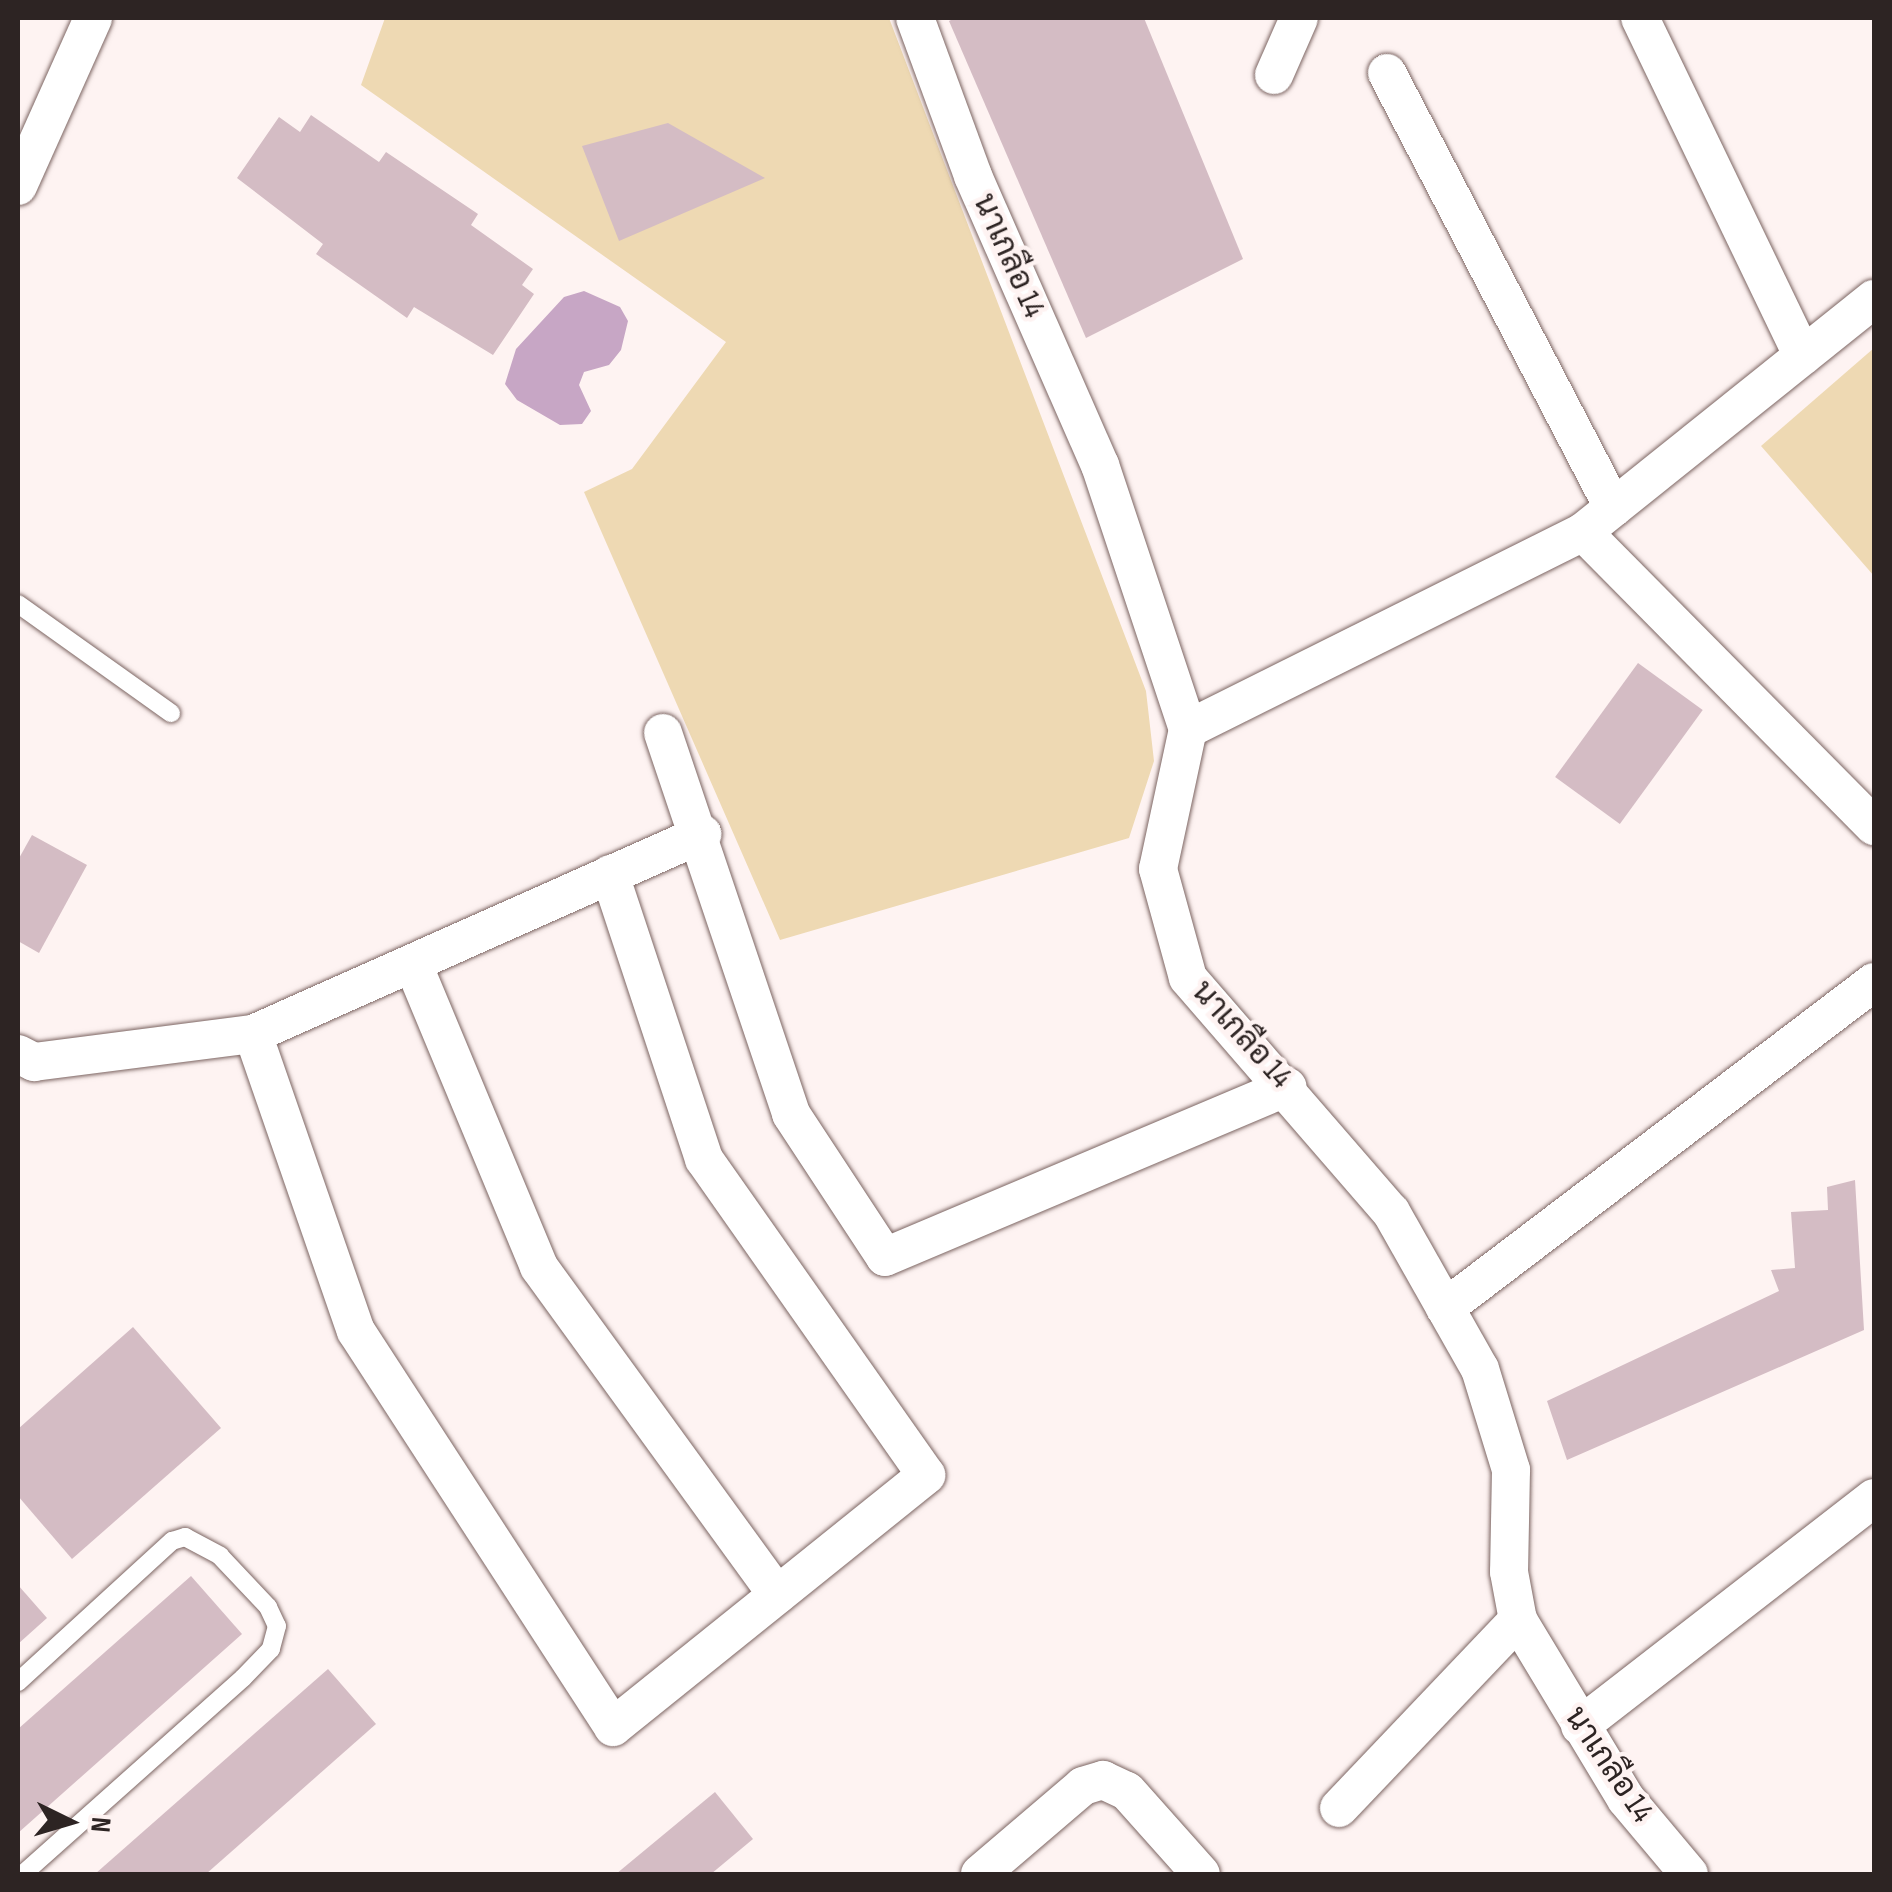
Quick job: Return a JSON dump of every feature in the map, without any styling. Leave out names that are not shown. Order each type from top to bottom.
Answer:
[{"type":"street","points":[[18,186],[93,18]]},
{"type":"street","name":"นาเกลือ 14","points":[[915,18],[973,176],[1100,465],[1188,729],[1158,869],[1188,978],[1288,1087],[1392,1212],[1480,1369],[1511,1470],[1509,1572],[1518,1620],[1626,1799],[1688,1874]]},
{"type":"street","points":[[1274,75],[1299,18]]},
{"type":"street","points":[[1640,18],[1803,356]]},
{"type":"street","points":[[1388,73],[1612,508]]},
{"type":"street","points":[[1188,729],[1582,532],[1874,298]]},
{"type":"street","points":[[1582,532],[1874,826]]},
{"type":"street","points":[[663,733],[702,834],[791,1114],[885,1257],[1288,1087]]},
{"type":"street","points":[[18,1054],[34,1062],[253,1034],[702,834]]},
{"type":"street","points":[[253,1034],[356,1331],[613,1726],[926,1475],[704,1159],[610,874]]},
{"type":"street","points":[[413,964],[540,1267],[777,1595]]},
{"type":"street","points":[[1445,1308],[1874,982]]},
{"type":"street","points":[[1580,1726],[1874,1498]]},
{"type":"street","points":[[1339,1808],[1518,1620]]},
{"type":"street","points":[[980,1874],[1083,1786],[1103,1780],[1127,1791],[1202,1874]]},
{"type":"lane","points":[[18,604],[171,713]]},
{"type":"lane","points":[[18,1682],[172,1541],[186,1537],[220,1556],[277,1626],[271,1649],[244,1678],[23,1874]]},
{"type":"shaded area","points":[[385,18],[889,18],[1146,691],[1154,761],[1129,838],[780,940],[584,492],[632,469],[726,342],[361,85]]},
{"type":"shaded area","points":[[584,291],[620,307],[628,321],[621,350],[609,365],[584,372],[579,385],[591,411],[582,424],[560,425],[517,400],[505,384],[516,349],[564,297]]},
{"type":"shaded area","points":[[1874,348],[1874,576],[1761,446]]},
{"type":"building","points":[[1144,18],[1243,259],[1086,338],[949,21]]},
{"type":"building","points":[[311,115],[379,162],[386,152],[478,214],[471,225],[533,269],[522,285],[534,294],[493,355],[414,307],[407,318],[316,254],[323,244],[237,178],[279,117],[300,132]]},
{"type":"building","points":[[668,123],[765,178],[619,241],[582,146]]},
{"type":"building","points":[[1638,663],[1703,710],[1620,824],[1555,777]]},
{"type":"building","points":[[32,835],[87,865],[39,953],[18,941],[18,860]]},
{"type":"building","points":[[1855,1180],[1864,1330],[1567,1460],[1547,1401],[1779,1291],[1771,1270],[1795,1268],[1791,1212],[1828,1210],[1827,1187]]},
{"type":"building","points":[[133,1327],[221,1428],[72,1559],[18,1496],[18,1429]]},
{"type":"building","points":[[191,1576],[242,1634],[18,1833],[18,1729]]},
{"type":"building","points":[[18,1585],[47,1618],[18,1644]]},
{"type":"building","points":[[328,1669],[376,1724],[206,1874],[95,1874]]},
{"type":"building","points":[[715,1792],[753,1839],[711,1874],[616,1874]]}]
